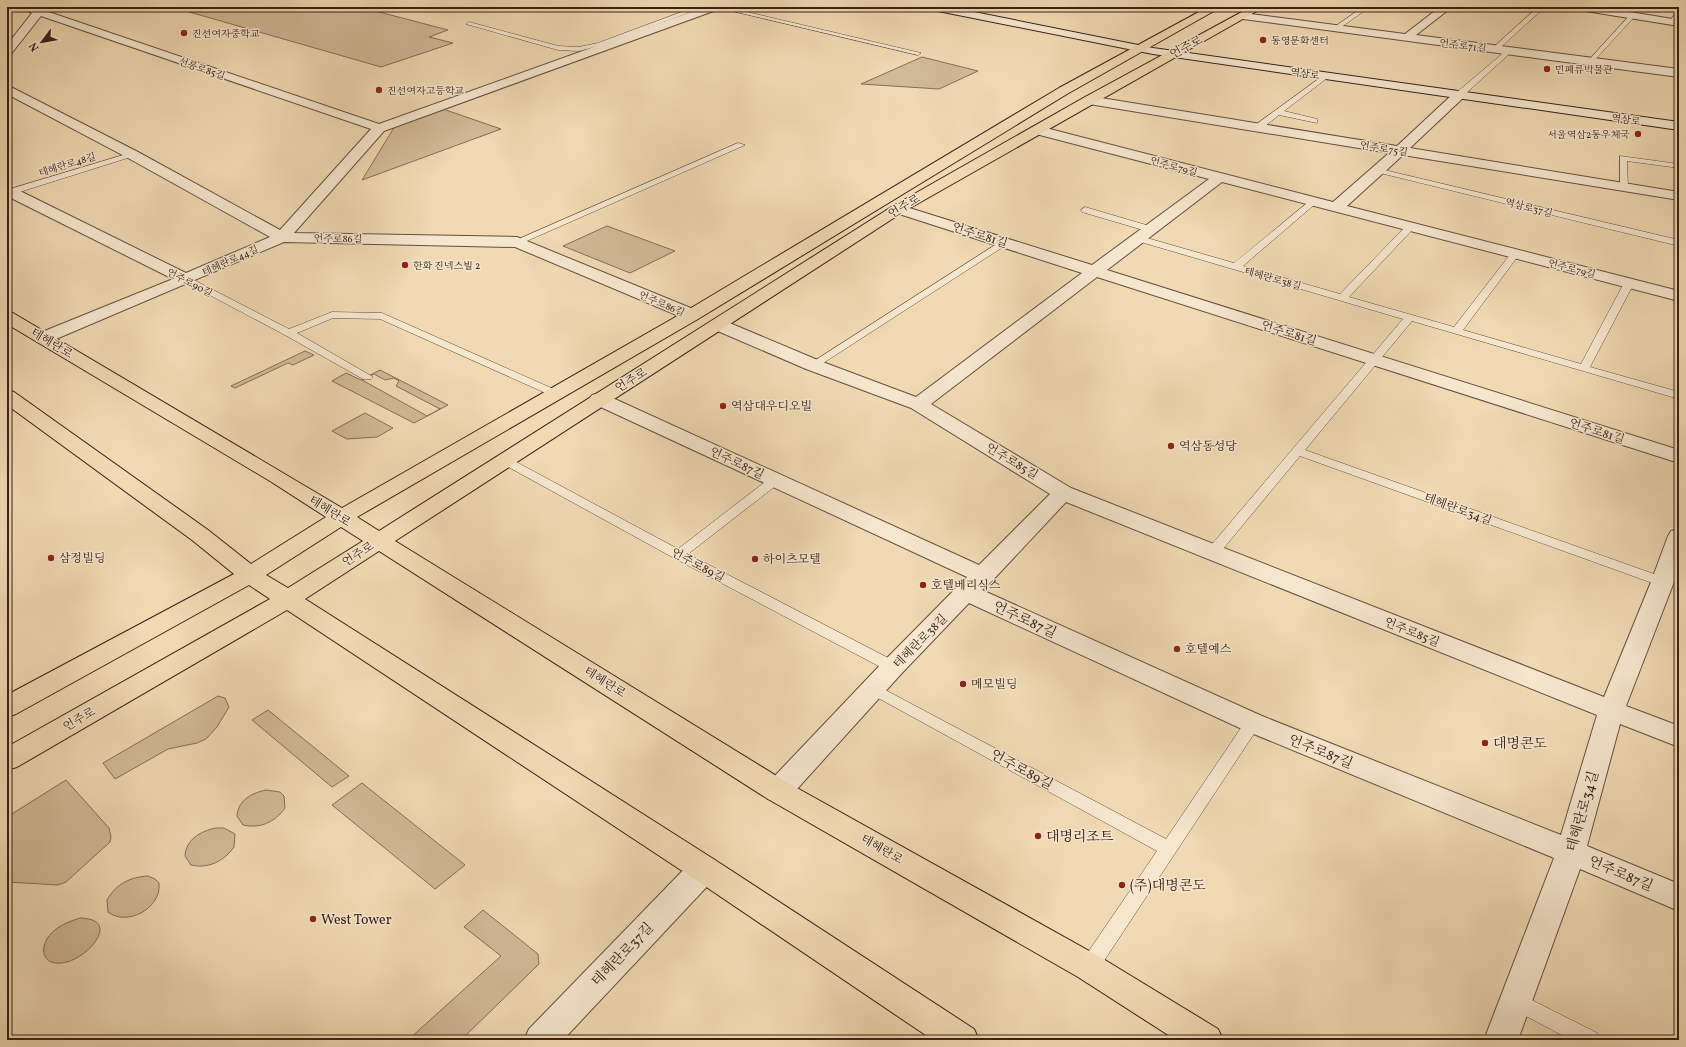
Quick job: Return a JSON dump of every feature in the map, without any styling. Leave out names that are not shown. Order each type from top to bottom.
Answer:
[{"type":"main road","name":"언주로","points":[[7,706],[250,575],[340,518],[554,393],[692,315],[1063,91],[1216,7]]},
{"type":"main road","name":"언주로","points":[[7,760],[288,600],[379,540],[599,399],[718,326],[898,209],[1088,100],[1259,7]]},
{"type":"main road","name":"테헤란로","points":[[7,317],[277,477],[340,518],[379,540],[778,791],[1088,967],[1206,1040]]},
{"type":"main road","points":[[7,396],[181,522],[250,575],[704,869],[962,1040]]},
{"type":"street","name":"선릉로85길","points":[[24,7],[379,128]]},
{"type":"street","points":[[379,128],[716,7]]},
{"type":"street","name":"역삼로","points":[[933,7],[1173,54],[1679,126]]},
{"type":"street","points":[[1406,38],[1447,7]]},
{"type":"street","points":[[1579,7],[1599,9],[1676,23]]},
{"type":"street","points":[[9,46],[39,12]]},
{"type":"street","name":"언주로71길","points":[[1243,16],[1590,62],[1677,70]]},
{"type":"street","name":"언주로86길","points":[[7,89],[133,155],[282,237],[517,242],[692,315]]},
{"type":"street","points":[[1335,208],[1400,151],[1459,95]]},
{"type":"street","name":"언주로75길","points":[[1088,100],[1679,196]]},
{"type":"street","name":"테헤란로44길","points":[[43,338],[186,279],[282,237],[379,128]]},
{"type":"street","name":"언주로79길","points":[[1037,130],[1679,296]]},
{"type":"street","points":[[918,404],[1093,271],[1219,178]]},
{"type":"street","name":"언주로90길","points":[[9,193],[186,279]]},
{"type":"street","name":"언주로81길","points":[[898,209],[1679,457]]},
{"type":"street","name":"언주로85길","points":[[718,326],[813,365],[918,404],[1063,493],[1679,737]]},
{"type":"street","name":"언주로87길","points":[[599,399],[774,481],[1253,724],[1571,852],[1679,898]]},
{"type":"street","name":"테헤란로38길","points":[[778,791],[893,667],[976,584],[1063,493]]},
{"type":"street","name":"테헤란로34길","points":[[1501,1040],[1571,852],[1611,711],[1663,582],[1679,536]]},
{"type":"street","name":"테헤란로37길","points":[[540,1040],[704,869]]},
{"type":"lane","points":[[469,24],[558,48],[579,49],[600,44],[701,7]]},
{"type":"lane","points":[[716,7],[918,54]]},
{"type":"lane","points":[[1335,29],[1367,7]]},
{"type":"lane","points":[[1459,95],[1506,54],[1498,46],[1542,7]]},
{"type":"lane","points":[[1676,23],[1679,11]]},
{"type":"lane","points":[[1590,62],[1632,16]]},
{"type":"lane","points":[[1256,128],[1326,76]]},
{"type":"lane","points":[[1277,112],[1314,121]]},
{"type":"lane","points":[[517,242],[741,145]]},
{"type":"lane","name":"테헤란로48길","points":[[9,193],[133,155]]},
{"type":"lane","points":[[1624,187],[1623,158],[1679,166]]},
{"type":"lane","name":"역삼로37길","points":[[1379,170],[1679,243]]},
{"type":"lane","points":[[1236,268],[1312,202]]},
{"type":"lane","name":"테헤란로38길","points":[[1085,210],[1236,268],[1410,317]]},
{"type":"lane","points":[[1342,298],[1410,227]]},
{"type":"lane","points":[[813,365],[1003,243]]},
{"type":"lane","points":[[1457,331],[1515,254]]},
{"type":"lane","name":"언주로90길","points":[[186,279],[289,333],[367,377]]},
{"type":"lane","points":[[1584,368],[1629,283]]},
{"type":"lane","points":[[289,333],[332,316],[382,316],[554,393]]},
{"type":"lane","points":[[1213,552],[1299,452],[1410,317],[1679,396]]},
{"type":"lane","name":"테헤란로34길","points":[[1299,452],[1663,582]]},
{"type":"lane","name":"언주로89길","points":[[505,460],[678,555],[893,667]]},
{"type":"lane","points":[[678,555],[774,481]]},
{"type":"lane","name":"언주로89길","points":[[874,689],[1169,849]]},
{"type":"lane","points":[[1088,967],[1253,724]]},
{"type":"lane","points":[[1516,1001],[1590,1040]]},
{"type":"shaded area","points":[[172,7],[360,7],[448,30],[429,37],[453,43],[381,67]]},
{"type":"shaded area","points":[[922,57],[978,71],[939,89],[861,84]]},
{"type":"shaded area","points":[[443,109],[501,129],[362,180],[395,126]]},
{"type":"shaded area","points":[[607,226],[675,251],[630,273],[563,246]]},
{"type":"shaded area","points":[[305,351],[314,355],[293,365],[288,363],[235,388],[231,386]]},
{"type":"shaded area","points":[[380,370],[448,405],[414,423],[332,381],[346,373],[361,380]],"holes":[[[374,374],[385,380],[394,378],[399,381],[396,386],[440,409],[427,416],[362,380]]]},
{"type":"shaded area","points":[[365,413],[393,428],[377,437],[347,439],[332,431]]},
{"type":"shaded area","points":[[218,696],[225,698],[229,707],[217,727],[206,739],[197,743],[168,749],[115,779],[103,763]]},
{"type":"shaded area","points":[[268,710],[349,776],[332,787],[252,720]]},
{"type":"shaded area","points":[[66,780],[109,828],[111,837],[110,842],[66,882],[58,885],[7,882],[7,817]]},
{"type":"shaded area","points":[[362,783],[465,865],[435,889],[332,805]]},
{"type":"shaded area","points":[[266,790],[280,792],[284,796],[285,808],[272,821],[255,826],[243,825],[237,816],[240,806],[251,795]]},
{"type":"shaded area","points":[[216,828],[224,828],[235,834],[234,847],[226,856],[216,863],[204,866],[191,865],[185,856],[191,840],[205,831]]},
{"type":"shaded area","points":[[148,876],[155,879],[159,883],[155,900],[149,907],[133,916],[116,916],[108,912],[107,900],[119,886],[129,880]]},
{"type":"shaded area","points":[[483,910],[538,954],[539,964],[461,1040],[408,1040],[501,956],[464,927]]},
{"type":"shaded area","points":[[80,918],[92,920],[98,924],[100,931],[98,938],[92,946],[76,958],[67,962],[51,962],[44,954],[45,942],[55,930]]},
{"type":"place","name":"진선여자중학교","points":[[184,33]]},
{"type":"place","name":"동영문화센터","points":[[1263,40]]},
{"type":"place","name":"민폐류박물관","points":[[1547,69]]},
{"type":"place","name":"진선여자고등학교","points":[[379,90]]},
{"type":"place","name":"서울역삼2동우체국","points":[[1638,134]]},
{"type":"place","name":"한화 진넥스빌 2","points":[[405,265]]},
{"type":"place","name":"역삼대우디오빌","points":[[723,406]]},
{"type":"place","name":"역삼동성당","points":[[1171,446]]},
{"type":"place","name":"삼정빌딩","points":[[51,558]]},
{"type":"place","name":"하이츠모텔","points":[[755,559]]},
{"type":"place","name":"호텔베리식스","points":[[923,585]]},
{"type":"place","name":"호텔예스","points":[[1177,649]]},
{"type":"place","name":"메모빌딩","points":[[963,684]]},
{"type":"place","name":"대명콘도","points":[[1485,743]]},
{"type":"place","name":"대명리조트","points":[[1038,836]]},
{"type":"place","name":"(주)대명콘도","points":[[1122,885]]},
{"type":"place","name":"West Tower","points":[[313,919]]}]
